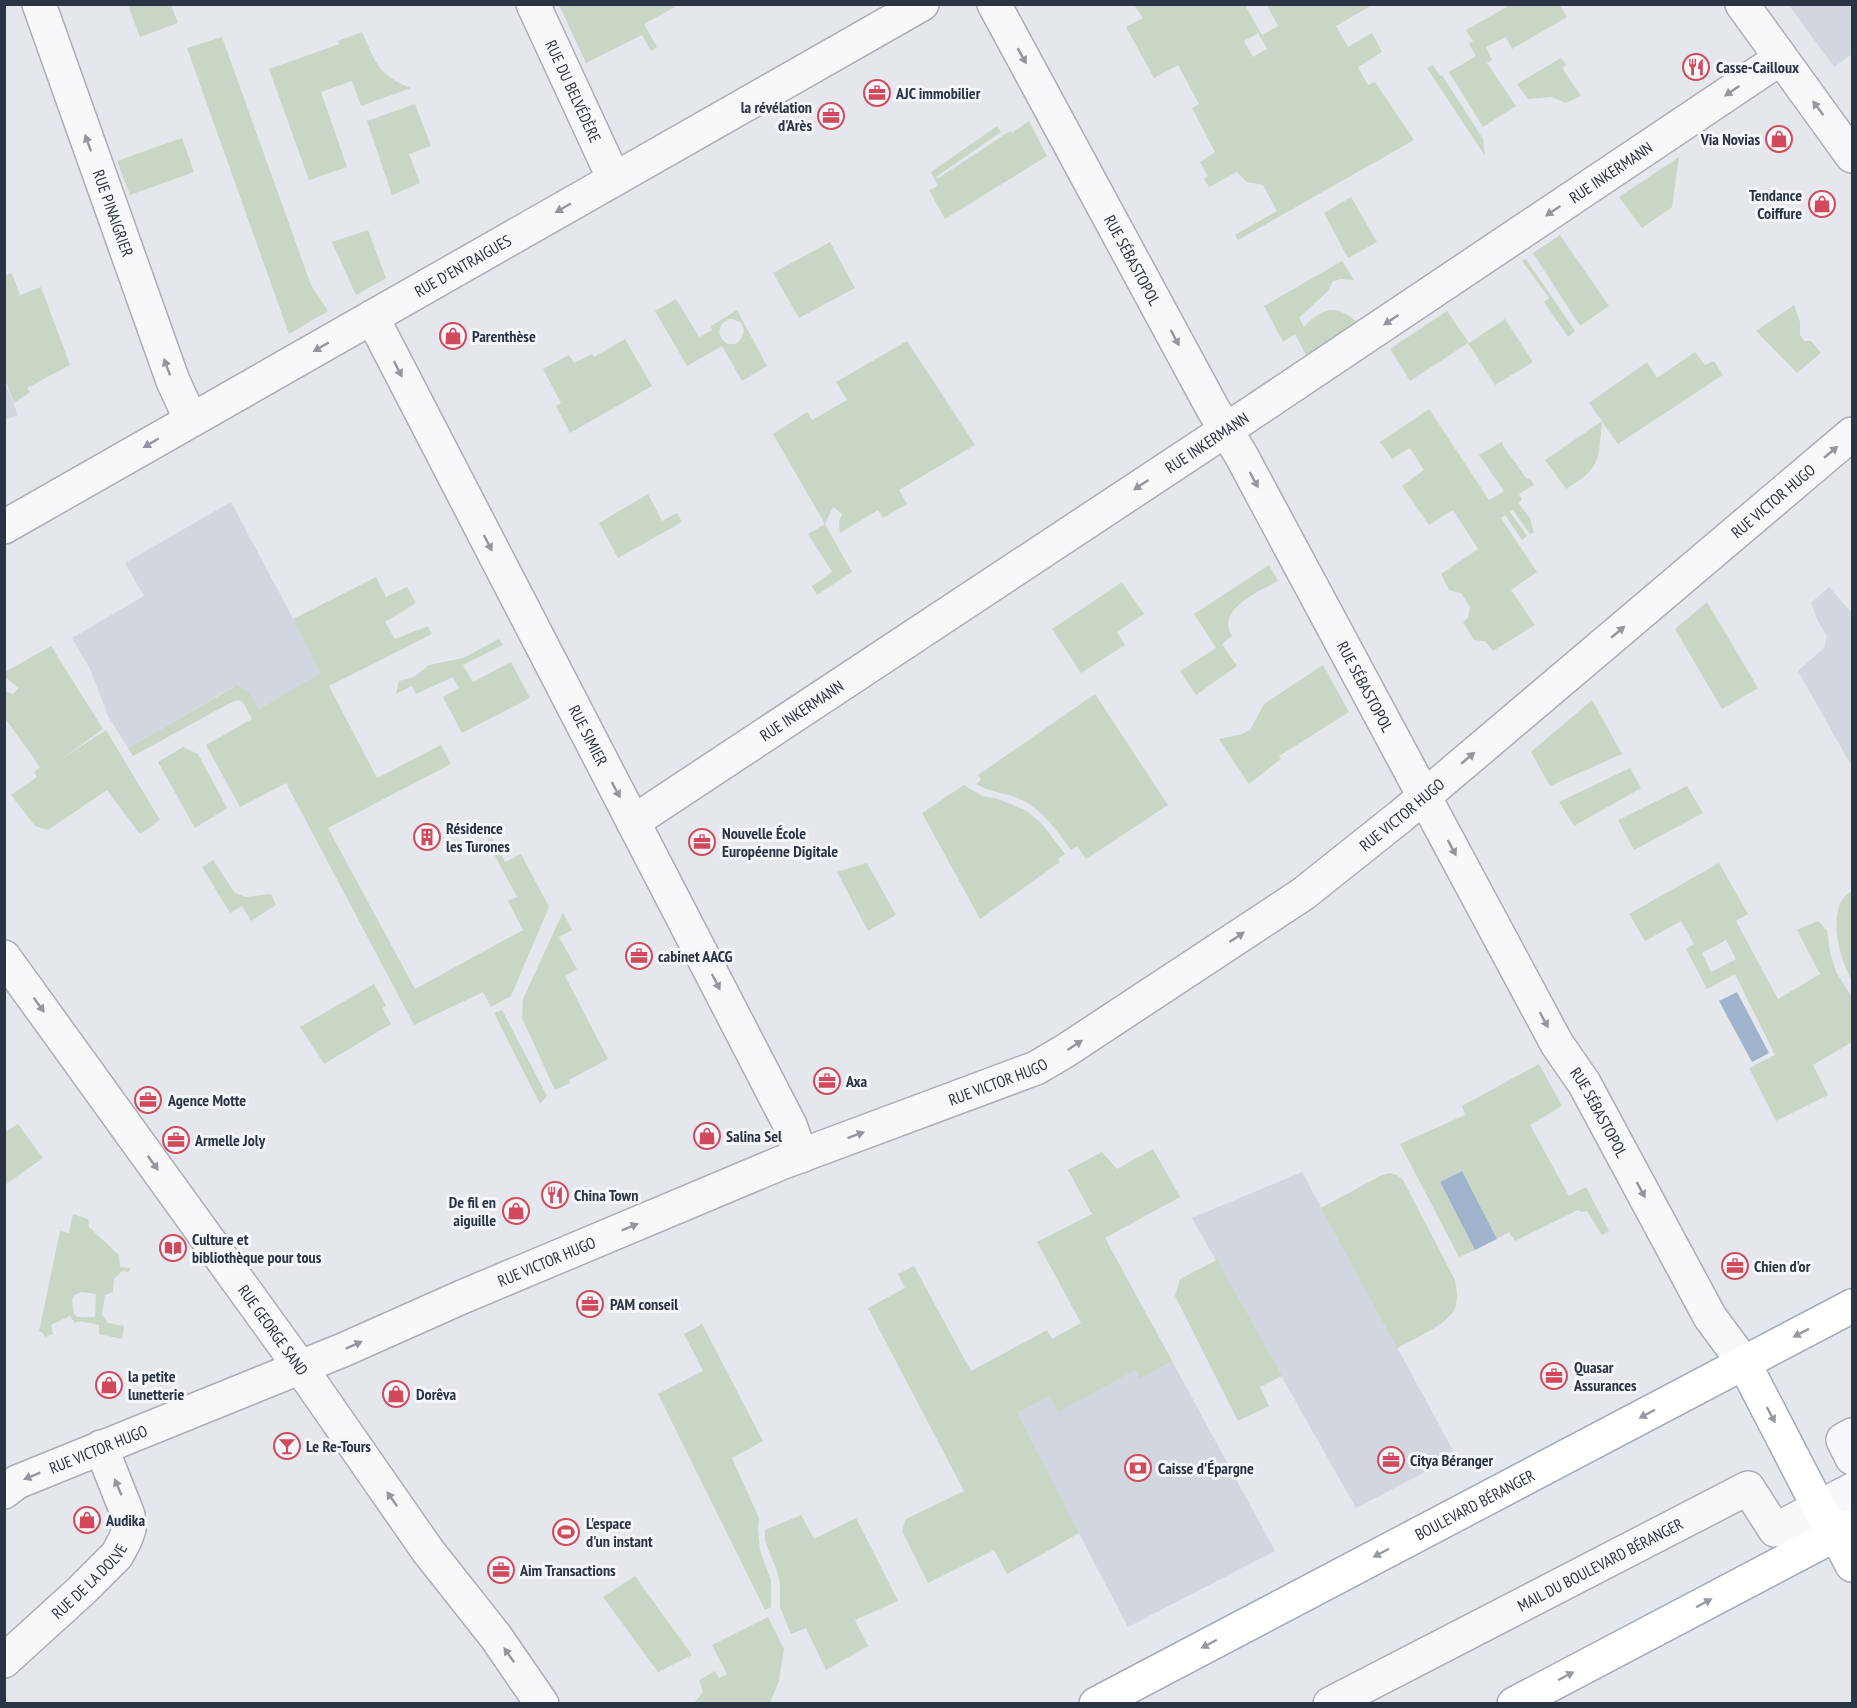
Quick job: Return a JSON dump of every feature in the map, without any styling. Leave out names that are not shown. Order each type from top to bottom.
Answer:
[{"type":"main road","name":"BOULEVARD BÉRANGER","points":[[1096,1704],[1852,1306]]},
{"type":"main road","points":[[1744,1363],[1836,1523],[1852,1565]]},
{"type":"main road","points":[[1514,1704],[1836,1523]]},
{"type":"street","name":"RUE PINAIGRIER","points":[[39,4],[173,381],[191,420]]},
{"type":"street","name":"RUE DU BELVÉDÈRE","points":[[533,4],[614,179]]},
{"type":"street","name":"RUE D'ENTRAIGUES","points":[[4,527],[922,4]]},
{"type":"street","name":"RUE SÉBASTOPOL","points":[[994,4],[1241,455],[1557,1044],[1584,1083],[1710,1317],[1744,1363]]},
{"type":"street","points":[[1742,4],[1852,156]]},
{"type":"street","name":"RUE INKERMANN","points":[[633,822],[1780,58]]},
{"type":"street","name":"RUE SIMIER","points":[[372,317],[789,1125],[801,1156]]},
{"type":"street","name":"RUE VICTOR HUGO","points":[[4,1492],[17,1482],[300,1367],[801,1156],[1036,1068],[1303,894],[1424,796],[1852,434]]},
{"type":"street","name":"RUE GEORGE SAND","points":[[4,957],[300,1367],[428,1551],[496,1636],[542,1704]]},
{"type":"street","points":[[1852,1435],[1843,1440],[1852,1458]]},
{"type":"street","name":"RUE DE LA DOLVE","points":[[4,1660],[117,1556],[129,1529],[128,1515],[101,1447]]},
{"type":"street","name":"MAIL DU BOULEVARD BÉRANGER","points":[[1330,1704],[1748,1488],[1775,1530],[1836,1523],[1852,1490]]},
{"type":"shaded area","points":[[1789,5],[1852,5],[1852,54],[1834,67]]},
{"type":"shaded area","points":[[4,380],[18,415],[5,420],[4,420]]},
{"type":"shaded area","points":[[231,502],[322,673],[259,709],[233,687],[128,748],[108,716],[91,671],[72,638],[144,596],[125,563]]},
{"type":"shaded area","points":[[1829,587],[1852,613],[1852,767],[1798,671],[1824,648],[1827,636],[1811,603]]},
{"type":"shaded area","points":[[1302,1172],[1456,1456],[1356,1508],[1192,1218]]},
{"type":"shaded area","name":"Caisse d'Épargne","points":[[1152,1324],[1275,1551],[1128,1627],[1010,1402]]},
{"type":"green space","points":[[128,5],[171,5],[178,23],[140,37]]},
{"type":"green space","points":[[559,5],[674,5],[675,7],[644,24],[657,47],[651,51],[642,35],[586,63]]},
{"type":"green space","points":[[1134,5],[1245,5],[1262,35],[1278,26],[1267,5],[1372,5],[1336,26],[1348,47],[1372,33],[1382,52],[1358,67],[1368,85],[1375,82],[1414,140],[1238,240],[1235,235],[1277,211],[1263,185],[1247,182],[1237,172],[1209,187],[1204,179],[1208,176],[1200,162],[1215,152],[1192,108],[1199,104],[1178,65],[1154,78],[1126,27],[1143,18]],"holes":[[[1258,33],[1267,49],[1253,57],[1244,41]]]},
{"type":"green space","points":[[1510,5],[1560,5],[1567,17],[1512,49],[1506,37],[1486,47],[1492,60],[1487,63],[1516,106],[1483,127],[1449,72],[1476,56],[1469,44],[1473,41],[1466,30]]},
{"type":"green space","points":[[362,32],[384,72],[411,88],[361,106],[352,81],[321,92],[347,167],[309,180],[269,69],[339,44],[338,41]]},
{"type":"green space","points":[[222,37],[311,285],[328,311],[289,334],[187,48]]},
{"type":"green space","points":[[1561,58],[1566,65],[1562,68],[1581,96],[1566,103],[1551,97],[1528,99],[1517,84]]},
{"type":"green space","points":[[1433,65],[1440,76],[1442,75],[1483,139],[1485,156],[1427,68]]},
{"type":"green space","points":[[415,104],[431,146],[409,154],[420,183],[392,195],[367,121]]},
{"type":"green space","points":[[1029,121],[1047,156],[945,219],[929,190],[938,186],[931,172],[997,126],[1001,132],[936,177],[937,179]]},
{"type":"green space","points":[[182,138],[194,172],[130,195],[117,161]]},
{"type":"green space","points":[[1679,157],[1672,207],[1642,228],[1619,197]]},
{"type":"green space","points":[[1351,197],[1377,242],[1348,258],[1324,213]]},
{"type":"green space","points":[[368,230],[386,278],[356,295],[332,242]]},
{"type":"green space","points":[[1560,235],[1609,306],[1580,326],[1533,253]]},
{"type":"green space","points":[[830,242],[855,288],[799,318],[773,273]]},
{"type":"green space","points":[[1526,259],[1575,331],[1568,337],[1544,302],[1549,298],[1522,261]]},
{"type":"green space","points":[[1342,261],[1354,280],[1333,281],[1328,291],[1299,318],[1304,327],[1317,315],[1336,310],[1357,322],[1306,355],[1295,334],[1283,342],[1264,306]]},
{"type":"green space","points":[[12,273],[20,295],[41,287],[70,365],[27,388],[30,392],[14,403],[5,380],[5,276]]},
{"type":"green space","points":[[676,299],[699,337],[712,330],[711,326],[737,310],[767,366],[742,381],[722,346],[687,366],[655,311]],"holes":[[[729,319],[742,325],[744,332],[736,344],[728,344],[721,338],[720,328]]]},
{"type":"green space","points":[[1794,305],[1800,322],[1800,335],[1804,341],[1811,341],[1821,353],[1797,373],[1756,331]]},
{"type":"green space","points":[[1447,311],[1469,343],[1505,319],[1533,362],[1495,385],[1468,343],[1410,381],[1390,349]]},
{"type":"green space","points":[[625,339],[652,386],[570,433],[556,406],[561,403],[543,369],[569,355],[574,363],[592,354],[594,357]]},
{"type":"green space","points":[[907,341],[975,445],[899,490],[907,504],[883,518],[878,510],[840,533],[839,522],[842,514],[833,507],[825,524],[773,434],[807,412],[812,420],[847,400],[836,382]]},
{"type":"green space","points":[[1695,352],[1705,365],[1714,361],[1723,375],[1618,444],[1602,422],[1596,462],[1586,475],[1566,489],[1545,460],[1602,421],[1589,403],[1647,362],[1657,378]]},
{"type":"green space","points":[[1429,409],[1489,500],[1504,491],[1479,455],[1503,441],[1502,444],[1526,478],[1534,485],[1519,494],[1522,500],[1518,503],[1530,518],[1534,533],[1530,534],[1513,510],[1510,512],[1527,536],[1522,540],[1505,515],[1501,518],[1537,572],[1511,590],[1535,625],[1493,651],[1485,641],[1474,640],[1463,622],[1468,618],[1470,607],[1461,593],[1449,590],[1441,574],[1478,549],[1453,510],[1429,525],[1402,486],[1424,470],[1410,448],[1392,459],[1380,442]]},
{"type":"green space","points":[[648,494],[662,521],[677,513],[682,522],[618,558],[599,523]]},
{"type":"green space","points":[[825,524],[852,572],[817,595],[812,586],[832,572],[808,534]]},
{"type":"green space","points":[[1269,565],[1278,581],[1242,602],[1229,617],[1228,626],[1232,636],[1222,644],[1237,666],[1196,695],[1180,671],[1216,648],[1194,614]]},
{"type":"green space","points":[[376,577],[386,597],[407,587],[416,603],[385,622],[395,639],[428,626],[432,634],[329,686],[377,778],[441,745],[451,764],[328,828],[415,989],[523,930],[508,901],[517,897],[487,841],[492,838],[505,862],[521,854],[549,907],[511,996],[491,1007],[483,992],[414,1025],[286,783],[240,807],[206,745],[252,719],[243,702],[238,700],[230,703],[133,756],[128,748],[234,687],[246,690],[259,709],[321,673],[293,619]]},
{"type":"green space","points":[[1122,582],[1144,614],[1117,632],[1125,645],[1081,673],[1052,629]]},
{"type":"green space","points":[[1707,602],[1758,688],[1722,709],[1675,629]]},
{"type":"green space","points":[[499,639],[503,645],[463,665],[473,682],[511,662],[530,698],[462,733],[443,697],[459,688],[453,677],[416,694],[412,686],[396,694],[399,681],[414,677],[429,665],[463,658]]},
{"type":"green space","points":[[51,646],[103,729],[63,758],[106,730],[160,820],[140,834],[107,790],[48,830],[35,826],[11,795],[37,777],[34,772],[40,767],[5,718],[5,691],[13,694],[19,688],[5,677],[5,672]]},
{"type":"green space","points":[[1323,665],[1349,712],[1279,756],[1281,759],[1249,784],[1219,739],[1250,730],[1264,704]]},
{"type":"green space","points":[[1095,694],[1168,805],[1086,859],[1077,846],[1071,850],[1046,818],[1031,805],[976,784],[981,780],[978,775]]},
{"type":"green space","points":[[1592,700],[1622,754],[1550,786],[1531,752]]},
{"type":"green space","points":[[183,747],[198,754],[227,808],[195,828],[158,762]]},
{"type":"green space","points":[[1630,768],[1641,788],[1574,826],[1559,802]]},
{"type":"green space","points":[[964,785],[982,796],[998,799],[1027,811],[1042,824],[1065,854],[1058,859],[1060,862],[980,919],[922,813]]},
{"type":"green space","points":[[1687,786],[1703,813],[1634,850],[1618,820]]},
{"type":"green space","points":[[213,860],[235,893],[246,897],[271,894],[276,905],[251,921],[242,906],[230,913],[202,867]]},
{"type":"green space","points":[[867,863],[896,915],[868,931],[837,872]]},
{"type":"green space","points":[[1719,863],[1748,914],[1736,921],[1778,999],[1820,974],[1797,930],[1818,921],[1827,931],[1836,972],[1852,997],[1852,1042],[1813,1065],[1828,1095],[1776,1121],[1749,1068],[1775,1055],[1735,974],[1707,989],[1686,949],[1694,944],[1681,921],[1645,941],[1629,914]],"holes":[[[1726,940],[1736,959],[1711,972],[1702,953]]]},
{"type":"green space","points":[[1852,891],[1852,980],[1839,947],[1837,919],[1844,897]]},
{"type":"green space","points":[[563,912],[572,930],[559,937],[577,969],[565,976],[608,1059],[555,1090],[522,1018],[523,999]]},
{"type":"green space","points":[[374,984],[386,1006],[382,1008],[391,1024],[324,1064],[300,1027]]},
{"type":"green space","points":[[502,1010],[547,1096],[540,1104],[494,1013]]},
{"type":"green space","points":[[1539,1064],[1562,1106],[1530,1125],[1569,1196],[1586,1187],[1609,1231],[1602,1235],[1587,1211],[1578,1210],[1515,1241],[1509,1232],[1497,1239],[1462,1171],[1440,1182],[1475,1250],[1459,1257],[1400,1144],[1465,1115],[1462,1106]]},
{"type":"green space","points":[[18,1124],[43,1158],[5,1185],[5,1132]]},
{"type":"green space","points":[[1153,1149],[1180,1197],[1105,1238],[1172,1361],[1140,1378],[1135,1370],[1058,1412],[1049,1396],[1017,1413],[1079,1533],[1007,1574],[994,1550],[928,1583],[902,1531],[906,1519],[964,1491],[868,1308],[905,1288],[898,1274],[914,1266],[971,1371],[1047,1330],[1052,1339],[1081,1323],[1037,1242],[1092,1214],[1068,1170],[1102,1152],[1117,1169]]},
{"type":"green space","points":[[1389,1173],[1403,1180],[1455,1280],[1457,1294],[1455,1308],[1445,1320],[1397,1348],[1321,1208]]},
{"type":"green space","points":[[73,1214],[88,1219],[89,1227],[119,1255],[120,1267],[130,1268],[129,1272],[122,1271],[114,1279],[113,1292],[105,1295],[102,1314],[108,1323],[124,1326],[122,1339],[99,1334],[99,1325],[80,1321],[75,1323],[70,1316],[51,1325],[53,1334],[45,1337],[42,1332],[39,1332],[60,1231],[69,1233]],"holes":[[[81,1292],[96,1294],[95,1317],[78,1317],[74,1314],[72,1299],[75,1295]]]},
{"type":"green space","points":[[1217,1260],[1282,1376],[1260,1387],[1269,1406],[1238,1421],[1175,1296],[1180,1279]]},
{"type":"green space","points":[[702,1324],[763,1441],[732,1458],[759,1518],[760,1550],[771,1581],[771,1607],[765,1610],[658,1394],[703,1371],[684,1334]]},
{"type":"green space","points":[[801,1515],[814,1539],[856,1518],[898,1601],[855,1620],[868,1646],[826,1670],[806,1628],[791,1634],[780,1607],[780,1584],[777,1571],[765,1541],[765,1530]]},
{"type":"green space","points":[[635,1576],[692,1655],[658,1672],[603,1597]]},
{"type":"green space","points":[[768,1617],[784,1649],[779,1681],[770,1703],[694,1703],[703,1692],[699,1680],[715,1671],[719,1678],[727,1674],[712,1645]]},
{"type":"water","points":[[1737,992],[1769,1053],[1752,1062],[1719,1001]]},
{"type":"water","points":[[1462,1171],[1497,1239],[1475,1250],[1440,1182]]},
{"type":"place","name":"Casse-Cailloux","points":[[1696,67]]},
{"type":"place","name":"AJC immobilier","points":[[877,93]]},
{"type":"place","name":"la révélation d'Arès","points":[[831,116]]},
{"type":"place","name":"Via Novias","points":[[1779,139]]},
{"type":"place","name":"Tendance Coiffure","points":[[1822,204]]},
{"type":"place","name":"Parenthèse","points":[[453,336]]},
{"type":"place","name":"Résidence les Turones","points":[[427,837]]},
{"type":"place","name":"Nouvelle École Européenne Digitale","points":[[702,842]]},
{"type":"place","name":"cabinet AACG","points":[[639,956]]},
{"type":"place","name":"Axa","points":[[827,1081]]},
{"type":"place","name":"Agence Motte","points":[[148,1100]]},
{"type":"place","name":"Salina Sel","points":[[707,1136]]},
{"type":"place","name":"Armelle Joly","points":[[176,1140]]},
{"type":"place","name":"China Town","points":[[555,1195]]},
{"type":"place","name":"De fil en aiguille","points":[[516,1211]]},
{"type":"place","name":"Culture et bibliothèque pour tous","points":[[173,1248]]},
{"type":"place","name":"Chien d'or","points":[[1735,1266]]},
{"type":"place","name":"PAM conseil","points":[[590,1304]]},
{"type":"place","name":"Quasar Assurances","points":[[1554,1376]]},
{"type":"place","name":"la petite lunetterie","points":[[109,1385]]},
{"type":"place","name":"Dorêva","points":[[396,1394]]},
{"type":"place","name":"Le Re-Tours","points":[[287,1446]]},
{"type":"place","name":"Citya Béranger","points":[[1391,1460]]},
{"type":"place","name":"Caisse d'Épargne","points":[[1138,1468]]},
{"type":"place","name":"Audika","points":[[87,1520]]},
{"type":"place","name":"L'espace d'un instant","points":[[566,1532]]},
{"type":"place","name":"Aim Transactions","points":[[501,1570]]}]
